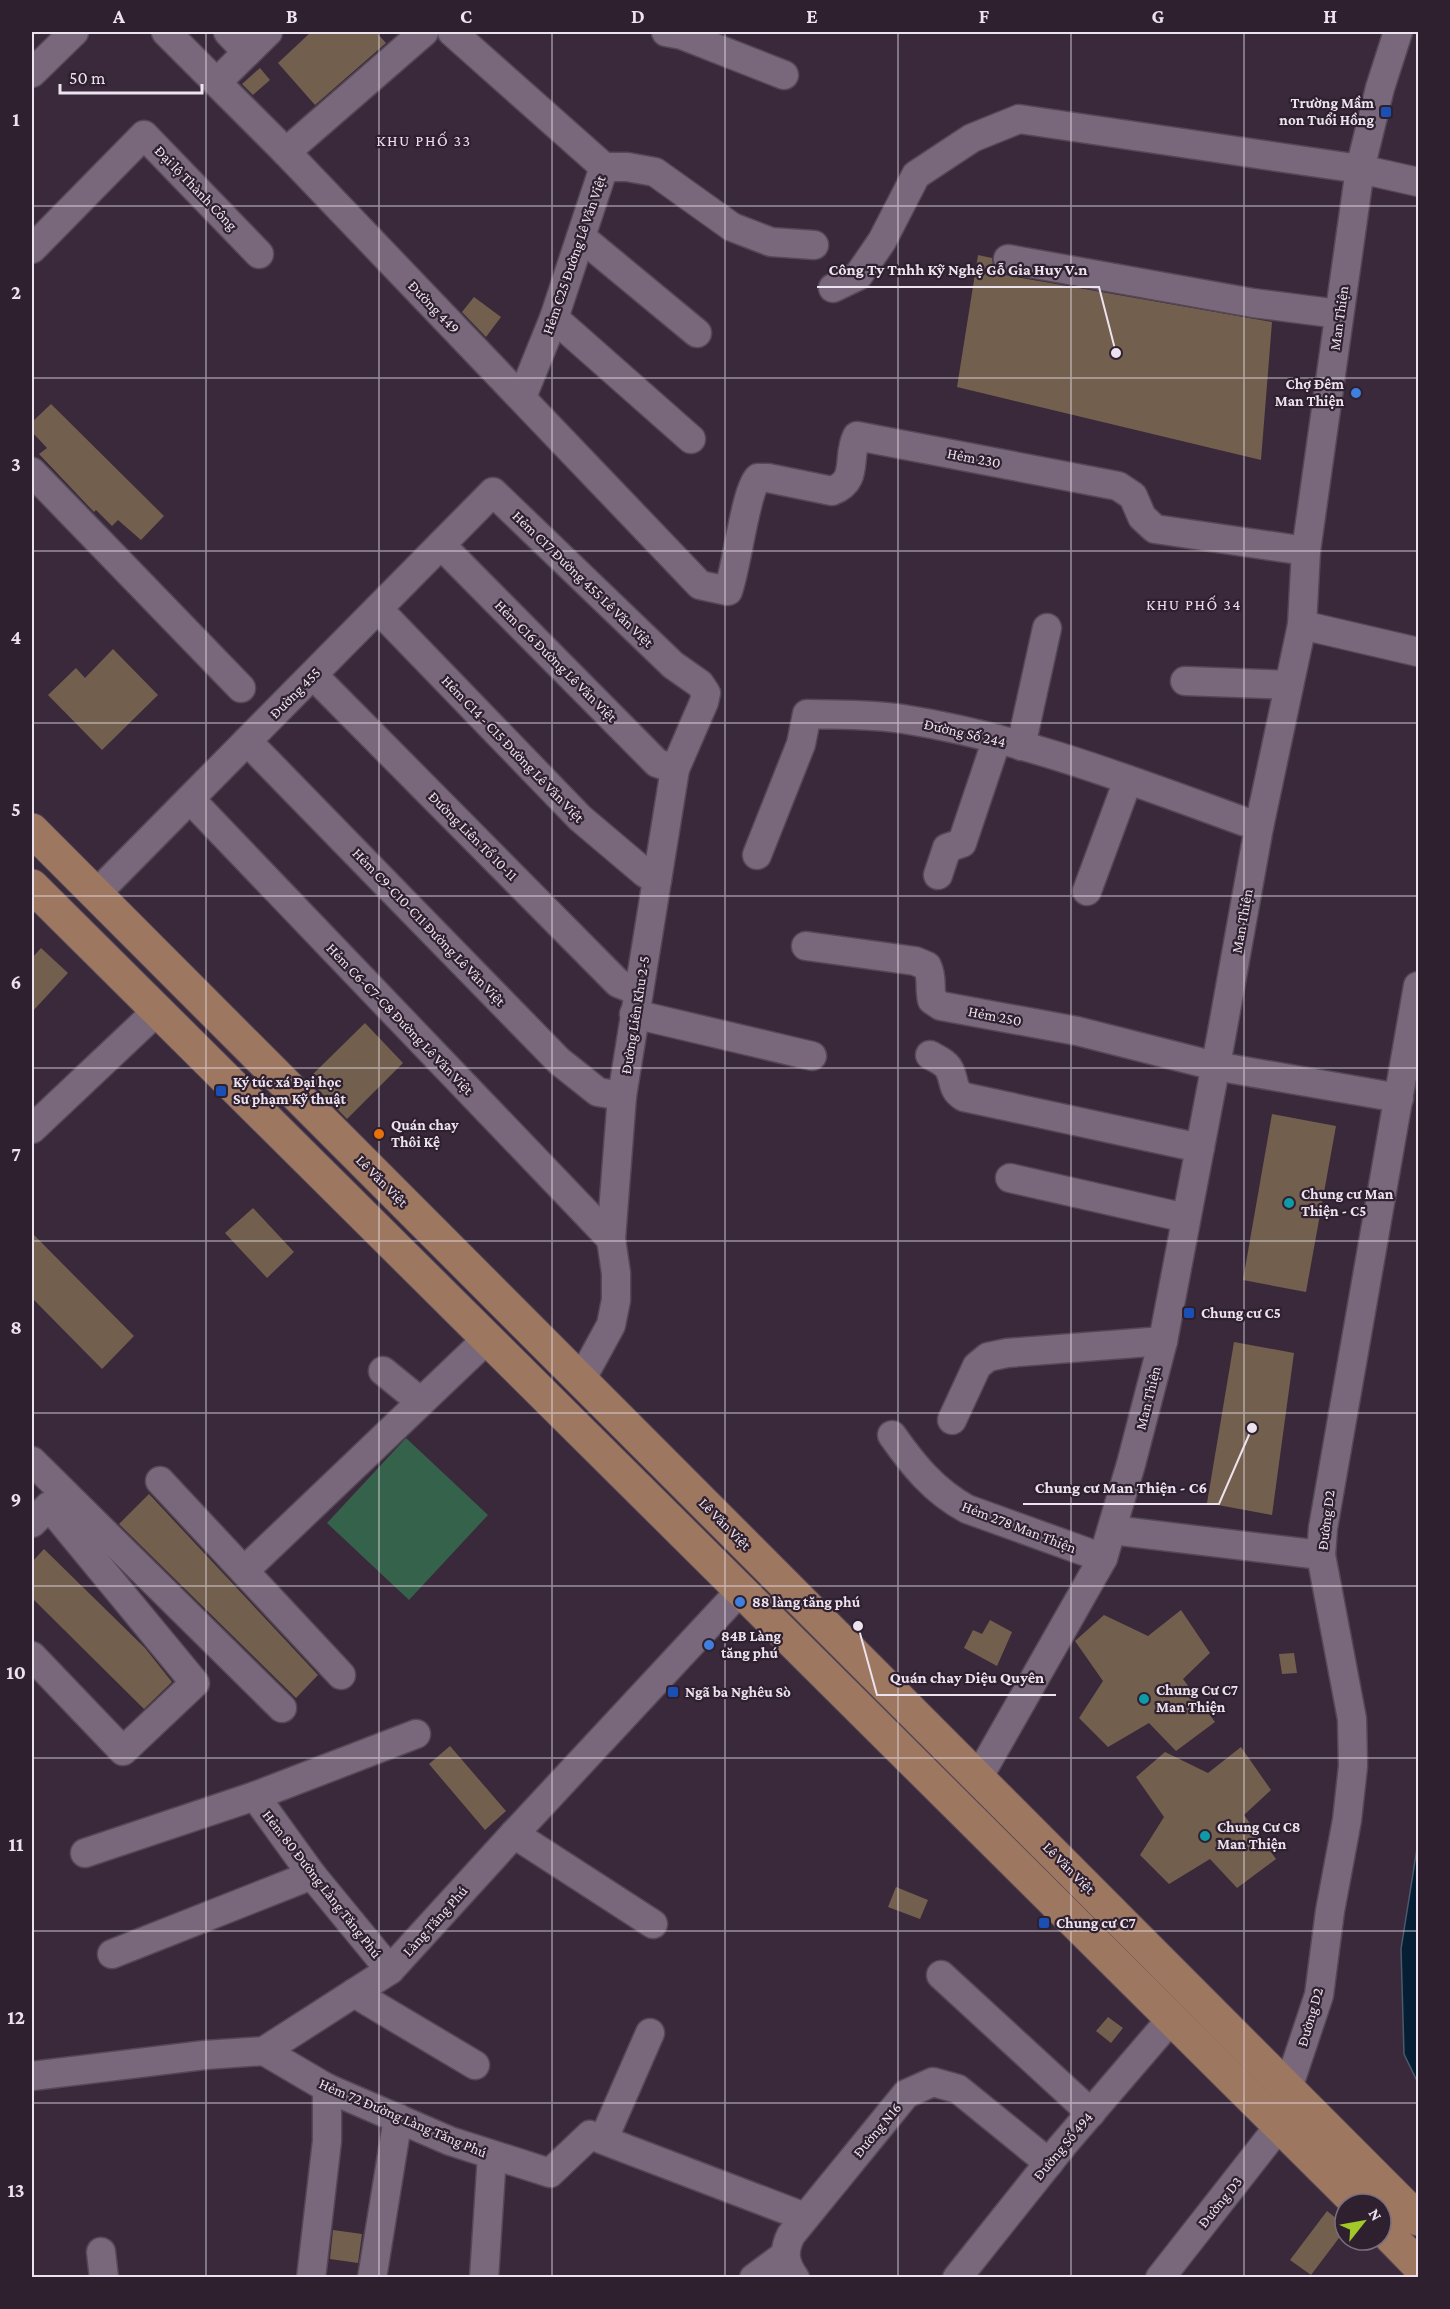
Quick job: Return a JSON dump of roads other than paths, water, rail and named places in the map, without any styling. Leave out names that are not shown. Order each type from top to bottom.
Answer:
[{"type":"main road","name":"Lê Văn Việt","points":[[32,830],[1419,2219]]},
{"type":"main road","points":[[32,886],[1346,2192]]},
{"type":"main road","points":[[68,922],[96,894]]},
{"type":"main road","points":[[741,1590],[765,1564]]},
{"type":"main road","points":[[957,1805],[978,1778]]},
{"type":"main road","points":[[1280,2125],[1288,2088]]},
{"type":"main road","points":[[1393,2239],[1419,2265]]},
{"type":"street","points":[[32,73],[74,32]]},
{"type":"street","name":"Đường 449","points":[[166,32],[286,152],[700,585],[728,591],[735,572]]},
{"type":"street","points":[[228,32],[247,52]]},
{"type":"street","points":[[217,82],[268,32]]},
{"type":"street","points":[[286,152],[424,32]]},
{"type":"street","name":"Hẻm C25 Đường Lê Văn Việt","points":[[452,32],[604,167],[554,318],[522,398]]},
{"type":"street","points":[[666,32],[682,35],[784,75]]},
{"type":"street","name":"Man Thiện","points":[[978,1778],[1103,1558],[1131,1464],[1162,1341],[1259,828],[1302,625],[1306,551],[1360,169],[1380,88],[1398,32]]},
{"type":"street","points":[[833,288],[858,276],[882,241],[916,175],[972,138],[1019,119],[1360,169],[1419,182]]},
{"type":"street","name":"Đại lộ Thành Công","points":[[32,249],[144,135],[259,254]]},
{"type":"street","points":[[604,167],[627,167],[655,172],[732,227],[771,242],[813,245]]},
{"type":"street","points":[[581,237],[697,333]]},
{"type":"street","points":[[1008,259],[1253,303],[1340,314]]},
{"type":"street","points":[[554,318],[691,439]]},
{"type":"street","name":"Hẻm 230","points":[[735,572],[751,491],[758,478],[832,491],[841,488],[849,479],[855,439],[861,436],[1118,486],[1133,496],[1142,517],[1155,529],[1306,551]]},
{"type":"street","points":[[32,472],[241,688]]},
{"type":"street","name":"Đường 455","points":[[96,894],[494,492]]},
{"type":"street","name":"Hẻm C17 Đường 455 Lê Văn Việt","points":[[494,492],[673,665]]},
{"type":"street","name":"Hẻm C16 Đường Lê Văn Việt","points":[[441,545],[657,763],[675,769]]},
{"type":"street","name":"Hẻm C14 - C15 Đường Lê Văn Việt","points":[[378,609],[580,819],[645,873],[657,880]]},
{"type":"street","points":[[1302,625],[1419,652]]},
{"type":"street","points":[[938,875],[947,848],[962,843],[1034,696],[1047,628]]},
{"type":"street","name":"Đường Liên Khu 2-5","points":[[580,1380],[611,1325],[616,1300],[616,1273],[610,1239],[622,1096],[675,769],[706,693],[700,684],[673,665]]},
{"type":"street","name":"Đường Liên Tổ 10-11","points":[[313,675],[636,1002],[812,1056]]},
{"type":"street","points":[[1185,681],[1289,685]]},
{"type":"street","name":"Đường Số 244","points":[[757,855],[801,744],[807,714],[901,718],[1009,743],[1128,780],[1259,828]]},
{"type":"street","name":"Hẻm C9-C10-C11 Đường Lê Văn Việt","points":[[247,741],[559,1061],[598,1092],[622,1096]]},
{"type":"street","points":[[1087,891],[1128,780]]},
{"type":"street","name":"Hẻm C6-C7-C8 Đường Lê Văn Việt","points":[[190,799],[610,1239]]},
{"type":"street","name":"Hẻm 250","points":[[806,946],[915,961],[927,966],[932,977],[930,993],[932,1000],[940,1006],[1077,1031],[1215,1066]]},
{"type":"street","name":"Đường D2","points":[[1288,2088],[1319,1995],[1330,1911],[1347,1820],[1353,1766],[1352,1719],[1321,1556],[1323,1528],[1419,986]]},
{"type":"street","points":[[32,1129],[157,1011]]},
{"type":"street","points":[[930,1055],[950,1071],[953,1087],[964,1097],[1200,1148]]},
{"type":"street","points":[[1215,1066],[1399,1098]]},
{"type":"street","points":[[1010,1178],[1186,1218]]},
{"type":"street","points":[[244,1571],[487,1339]]},
{"type":"street","points":[[952,1420],[977,1366],[988,1357],[1006,1353],[1162,1341]]},
{"type":"street","points":[[383,1371],[421,1402]]},
{"type":"street","name":"Hẻm 278 Man Thiện","points":[[892,1435],[923,1476],[948,1499],[967,1509],[1103,1558]]},
{"type":"street","points":[[32,1461],[282,1707]]},
{"type":"street","points":[[160,1481],[341,1675]]},
{"type":"street","points":[[32,1523],[48,1506],[195,1683],[123,1751],[32,1656]]},
{"type":"street","points":[[1112,1530],[1321,1556]]},
{"type":"street","name":"Làng Tăng Phú","points":[[32,2076],[264,2051],[390,1970],[741,1590]]},
{"type":"street","points":[[85,1853],[255,1796],[416,1734]]},
{"type":"street","name":"Hẻm 80 Đường Làng Tăng Phú","points":[[255,1796],[312,1875],[390,1970]]},
{"type":"street","points":[[514,1834],[653,1924]]},
{"type":"street","points":[[112,1954],[312,1875]]},
{"type":"street","points":[[941,1975],[1091,2113]]},
{"type":"street","points":[[354,1993],[475,2065]]},
{"type":"street","name":"Đường Số 494","points":[[957,2277],[1049,2163],[1172,2018]]},
{"type":"street","points":[[650,2033],[604,2138],[805,2217]]},
{"type":"street","name":"Hẻm 72 Đường Làng Tăng Phú","points":[[264,2051],[327,2088],[450,2141],[550,2173],[590,2135],[604,2138]]},
{"type":"street","name":"Đường N16","points":[[790,2266],[786,2244],[805,2217],[906,2094],[933,2082],[958,2089],[1049,2163]]},
{"type":"street","points":[[311,2277],[327,2141],[327,2088]]},
{"type":"street","points":[[372,2277],[398,2118]]},
{"type":"street","name":"Đường D3","points":[[1160,2277],[1280,2125]]},
{"type":"street","points":[[484,2277],[492,2155]]},
{"type":"street","points":[[754,2277],[790,2266]]},
{"type":"water","points":[[1418,1842],[1418,2083],[1404,2054],[1401,1949]]},
{"type":"place","name":"Trường Mầm non Tuổi Hồng","points":[[1386,112]]},
{"type":"place","name":"Công Ty Tnhh Kỹ Nghệ Gỗ Gia Huy V.n","points":[[1116,353]]},
{"type":"place","name":"Chợ Đêm Man Thiện","points":[[1356,393]]},
{"type":"place","name":"Ký túc xá Đại học Sư phạm Kỹ thuật","points":[[221,1091]]},
{"type":"place","name":"Quán chay Thôi Kệ","points":[[379,1134]]},
{"type":"place","name":"Chung cư Man Thiện - C5","points":[[1289,1203]]},
{"type":"place","name":"Chung cư C5","points":[[1189,1313]]},
{"type":"place","name":"Chung cư Man Thiện - C6","points":[[1252,1428]]},
{"type":"place","name":"88 làng tăng phú","points":[[740,1602]]},
{"type":"place","name":"Quán chay Diệu Quyên","points":[[858,1626]]},
{"type":"place","name":"84B Làng tăng phú","points":[[709,1645]]},
{"type":"place","name":"Ngã ba Nghêu Sò","points":[[673,1692]]},
{"type":"place","name":"Chung Cư C7 Man Thiện","points":[[1144,1699]]},
{"type":"place","name":"Chung Cư C8 Man Thiện","points":[[1205,1836]]},
{"type":"place","name":"Chung cư C7","points":[[1044,1923]]},
{"type":"district","name":"KHU PHỐ 33","points":[[424,140]]},
{"type":"district","name":"KHU PHỐ 34","points":[[1194,604]]}]
